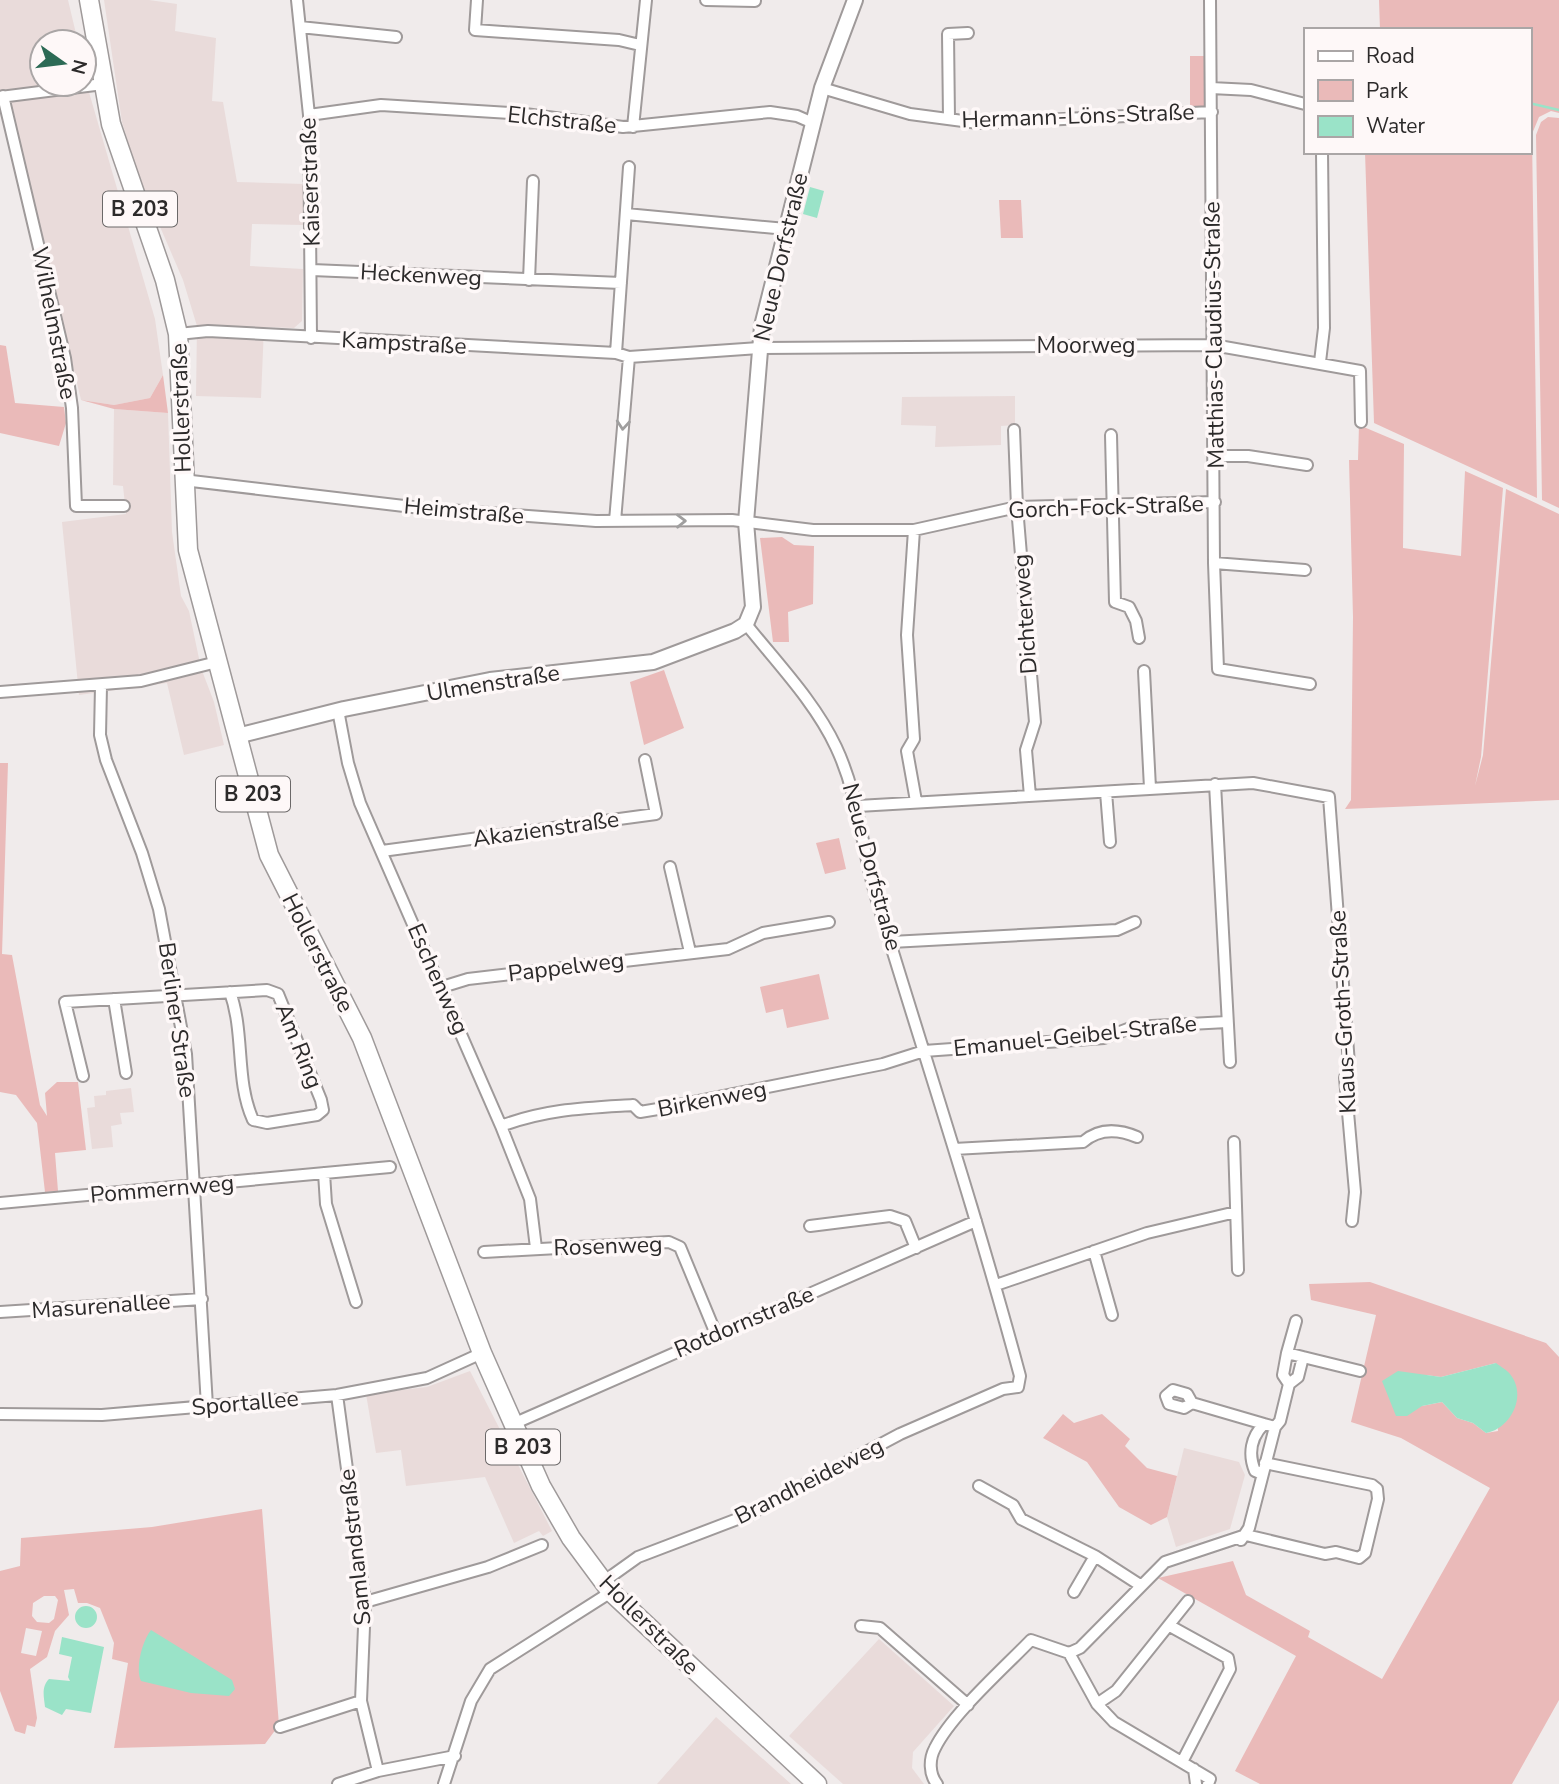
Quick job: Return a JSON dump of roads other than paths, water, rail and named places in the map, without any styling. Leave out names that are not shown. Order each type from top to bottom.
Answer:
[{"type":"main road","name":"Hollerstraße","points":[[89,0],[111,124],[165,280],[178,334],[188,550],[269,855],[362,1038],[482,1353],[541,1486],[570,1538],[607,1587],[817,1784]]},
{"type":"street","name":"Kaiserstraße","points":[[297,0],[309,115],[311,338]]},
{"type":"street","points":[[477,0],[475,30],[619,40],[640,45]]},
{"type":"street","points":[[633,127],[646,0]]},
{"type":"street","points":[[706,0],[755,1]]},
{"type":"street","name":"Neue Dorfstraße","points":[[855,0],[822,89],[767,300],[759,348],[755,433],[746,522],[748,558],[754,588],[753,607],[746,624],[808,702],[835,744],[853,786],[868,867],[996,1285],[1020,1376],[1018,1387]]},
{"type":"street","name":"Matthias-Claudius-Straße","points":[[1210,0],[1214,563],[1218,669],[1310,684]]},
{"type":"street","points":[[300,27],[396,37]]},
{"type":"street","points":[[949,119],[948,34],[968,33]]},
{"type":"street","points":[[1,97],[103,84]]},
{"type":"street","points":[[1212,88],[1251,90],[1304,104]]},
{"type":"street","name":"Hermann-Löns-Straße","points":[[822,89],[910,114],[978,123],[1212,112]]},
{"type":"street","name":"Wilhelmstraße","points":[[1,97],[65,358],[72,408],[76,506],[124,506]]},
{"type":"street","name":"Elchstraße","points":[[309,115],[381,105],[525,114],[633,127],[770,112],[797,116],[813,123]]},
{"type":"street","points":[[1320,362],[1324,317],[1322,154]]},
{"type":"street","points":[[616,354],[629,167]]},
{"type":"street","points":[[529,280],[533,181]]},
{"type":"street","points":[[626,214],[786,229]]},
{"type":"street","name":"Heckenweg","points":[[312,270],[621,283]]},
{"type":"street","name":"Kampstraße","points":[[178,334],[208,331],[616,354],[629,357]]},
{"type":"street","name":"Moorweg","points":[[629,357],[759,348],[1213,345],[1320,362],[1360,372],[1361,422]]},
{"type":"street","points":[[615,521],[629,357]]},
{"type":"street","name":"Dichterweg","points":[[1014,430],[1017,507],[1035,722],[1026,750],[1030,796]]},
{"type":"street","points":[[1111,435],[1115,601],[1129,607],[1136,621],[1139,638]]},
{"type":"street","points":[[1215,456],[1248,456],[1307,465]]},
{"type":"street","name":"Heimstraße","points":[[183,480],[421,508],[615,521],[746,522]]},
{"type":"street","name":"Gorch-Fock-Straße","points":[[746,522],[813,530],[914,530],[1017,507],[1215,502]]},
{"type":"street","points":[[914,530],[907,600],[914,739],[907,751],[916,801]]},
{"type":"street","points":[[1214,563],[1305,570]]},
{"type":"street","name":"Ulmenstraße","points":[[237,736],[338,710],[490,680],[653,662],[735,631],[746,624]]},
{"type":"street","points":[[0,692],[101,686],[154,679],[217,662]]},
{"type":"street","points":[[1144,671],[1150,788]]},
{"type":"street","name":"Berliner Straße","points":[[101,686],[100,735],[106,760],[148,871],[176,996],[186,1055],[207,1406]]},
{"type":"street","name":"Eschenweg","points":[[338,710],[348,763],[382,851],[530,1199],[536,1248]]},
{"type":"street","name":"Akazienstraße","points":[[382,851],[656,814],[645,760]]},
{"type":"street","name":"Klaus-Groth-Straße","points":[[1215,785],[1253,783],[1325,795],[1331,802],[1349,1064],[1345,1078],[1355,1192],[1352,1222]]},
{"type":"street","points":[[858,806],[1215,785]]},
{"type":"street","name":"Emanuel-Geibel-Straße","points":[[1215,785],[1230,1062]]},
{"type":"street","points":[[1107,792],[1110,842]]},
{"type":"street","points":[[670,867],[690,952]]},
{"type":"street","name":"Pappelweg","points":[[442,987],[468,979],[728,949],[763,933],[829,922]]},
{"type":"street","points":[[891,943],[1117,930],[1135,922]]},
{"type":"street","name":"Am Ring","points":[[83,1076],[65,1002],[176,996],[230,992],[267,990],[278,993],[321,1100],[323,1110],[317,1115],[267,1123],[253,1120],[245,1102],[238,1015],[230,992]]},
{"type":"street","points":[[114,999],[126,1073]]},
{"type":"street","name":"Emanuel-Geibel-Straße","points":[[924,1051],[1104,1038],[1133,1027],[1227,1022]]},
{"type":"street","name":"Birkenweg","points":[[501,1126],[536,1113],[567,1109],[633,1105],[640,1112],[658,1110],[883,1064],[924,1051]]},
{"type":"street","points":[[954,1149],[1083,1142],[1094,1132],[1123,1131],[1137,1137]]},
{"type":"street","points":[[1234,1142],[1238,1270]]},
{"type":"street","name":"Pommernweg","points":[[0,1203],[390,1167]]},
{"type":"street","points":[[324,1173],[326,1204],[356,1302]]},
{"type":"street","points":[[996,1285],[1094,1251],[1236,1212]]},
{"type":"street","points":[[810,1226],[890,1216],[905,1221],[916,1248]]},
{"type":"street","name":"Rotdornstraße","points":[[513,1424],[976,1221]]},
{"type":"street","name":"Rosenweg","points":[[484,1252],[669,1242],[680,1247],[716,1334]]},
{"type":"street","points":[[1094,1251],[1112,1315]]},
{"type":"street","name":"Masurenallee","points":[[0,1312],[202,1299]]},
{"type":"street","points":[[1289,1384],[1283,1375],[1296,1321]]},
{"type":"street","name":"Sportallee","points":[[0,1414],[102,1415],[337,1395],[426,1378],[482,1353]]},
{"type":"street","points":[[1287,1353],[1360,1371]]},
{"type":"street","points":[[1069,1653],[1080,1648],[1156,1568],[1165,1562],[1246,1535],[1325,1554],[1336,1552],[1359,1558],[1364,1553],[1378,1499],[1377,1489],[1371,1485],[1264,1468],[1255,1471],[1251,1449],[1256,1432],[1280,1422],[1289,1384],[1297,1377],[1303,1357]]},
{"type":"street","name":"Brandheideweg","points":[[444,1784],[471,1701],[490,1670],[607,1587],[638,1557],[748,1515],[901,1434],[1003,1389],[1018,1387]]},
{"type":"street","name":"Samlandstraße","points":[[337,1395],[365,1602],[361,1701],[378,1771]]},
{"type":"street","points":[[1192,1403],[1269,1426]]},
{"type":"street","points":[[1246,1535],[1264,1468],[1269,1426]]},
{"type":"street","points":[[979,1486],[1013,1505],[1021,1519],[1095,1556],[1140,1585]]},
{"type":"street","points":[[365,1602],[488,1567],[542,1545]]},
{"type":"street","points":[[1074,1592],[1095,1556]]},
{"type":"street","points":[[1097,1704],[1116,1691],[1188,1601]]},
{"type":"street","points":[[861,1626],[880,1628],[968,1705]]},
{"type":"street","points":[[1170,1626],[1228,1658],[1230,1669],[1182,1762]]},
{"type":"street","points":[[937,1784],[929,1762],[935,1747],[968,1705],[1031,1640],[1069,1653],[1097,1704],[1114,1722],[1210,1779],[1208,1784]]},
{"type":"street","points":[[280,1727],[361,1701]]},
{"type":"street","points":[[338,1784],[378,1771],[455,1756]]},
{"type":"street","points":[[1194,1769],[1196,1784]]},
{"type":"water","points":[[810,187],[824,191],[817,218],[803,214]]},
{"type":"water","points":[[1496,1363],[1509,1373],[1515,1383],[1517,1401],[1509,1418],[1495,1430],[1486,1433],[1473,1423],[1457,1418],[1442,1402],[1422,1406],[1407,1416],[1396,1416],[1382,1381],[1398,1371],[1441,1377]]},
{"type":"water","points":[[86,1606],[94,1609],[97,1617],[94,1625],[86,1628],[78,1625],[75,1617],[78,1609]]},
{"type":"water","points":[[151,1630],[232,1680],[235,1689],[229,1696],[191,1693],[141,1681],[140,1655]]},
{"type":"water","points":[[62,1637],[104,1647],[91,1713],[66,1709],[62,1715],[45,1707],[46,1682],[49,1679],[70,1681],[68,1677],[72,1657],[59,1654]]},
{"type":"waterway","points":[[1531,103],[1559,110]]}]
